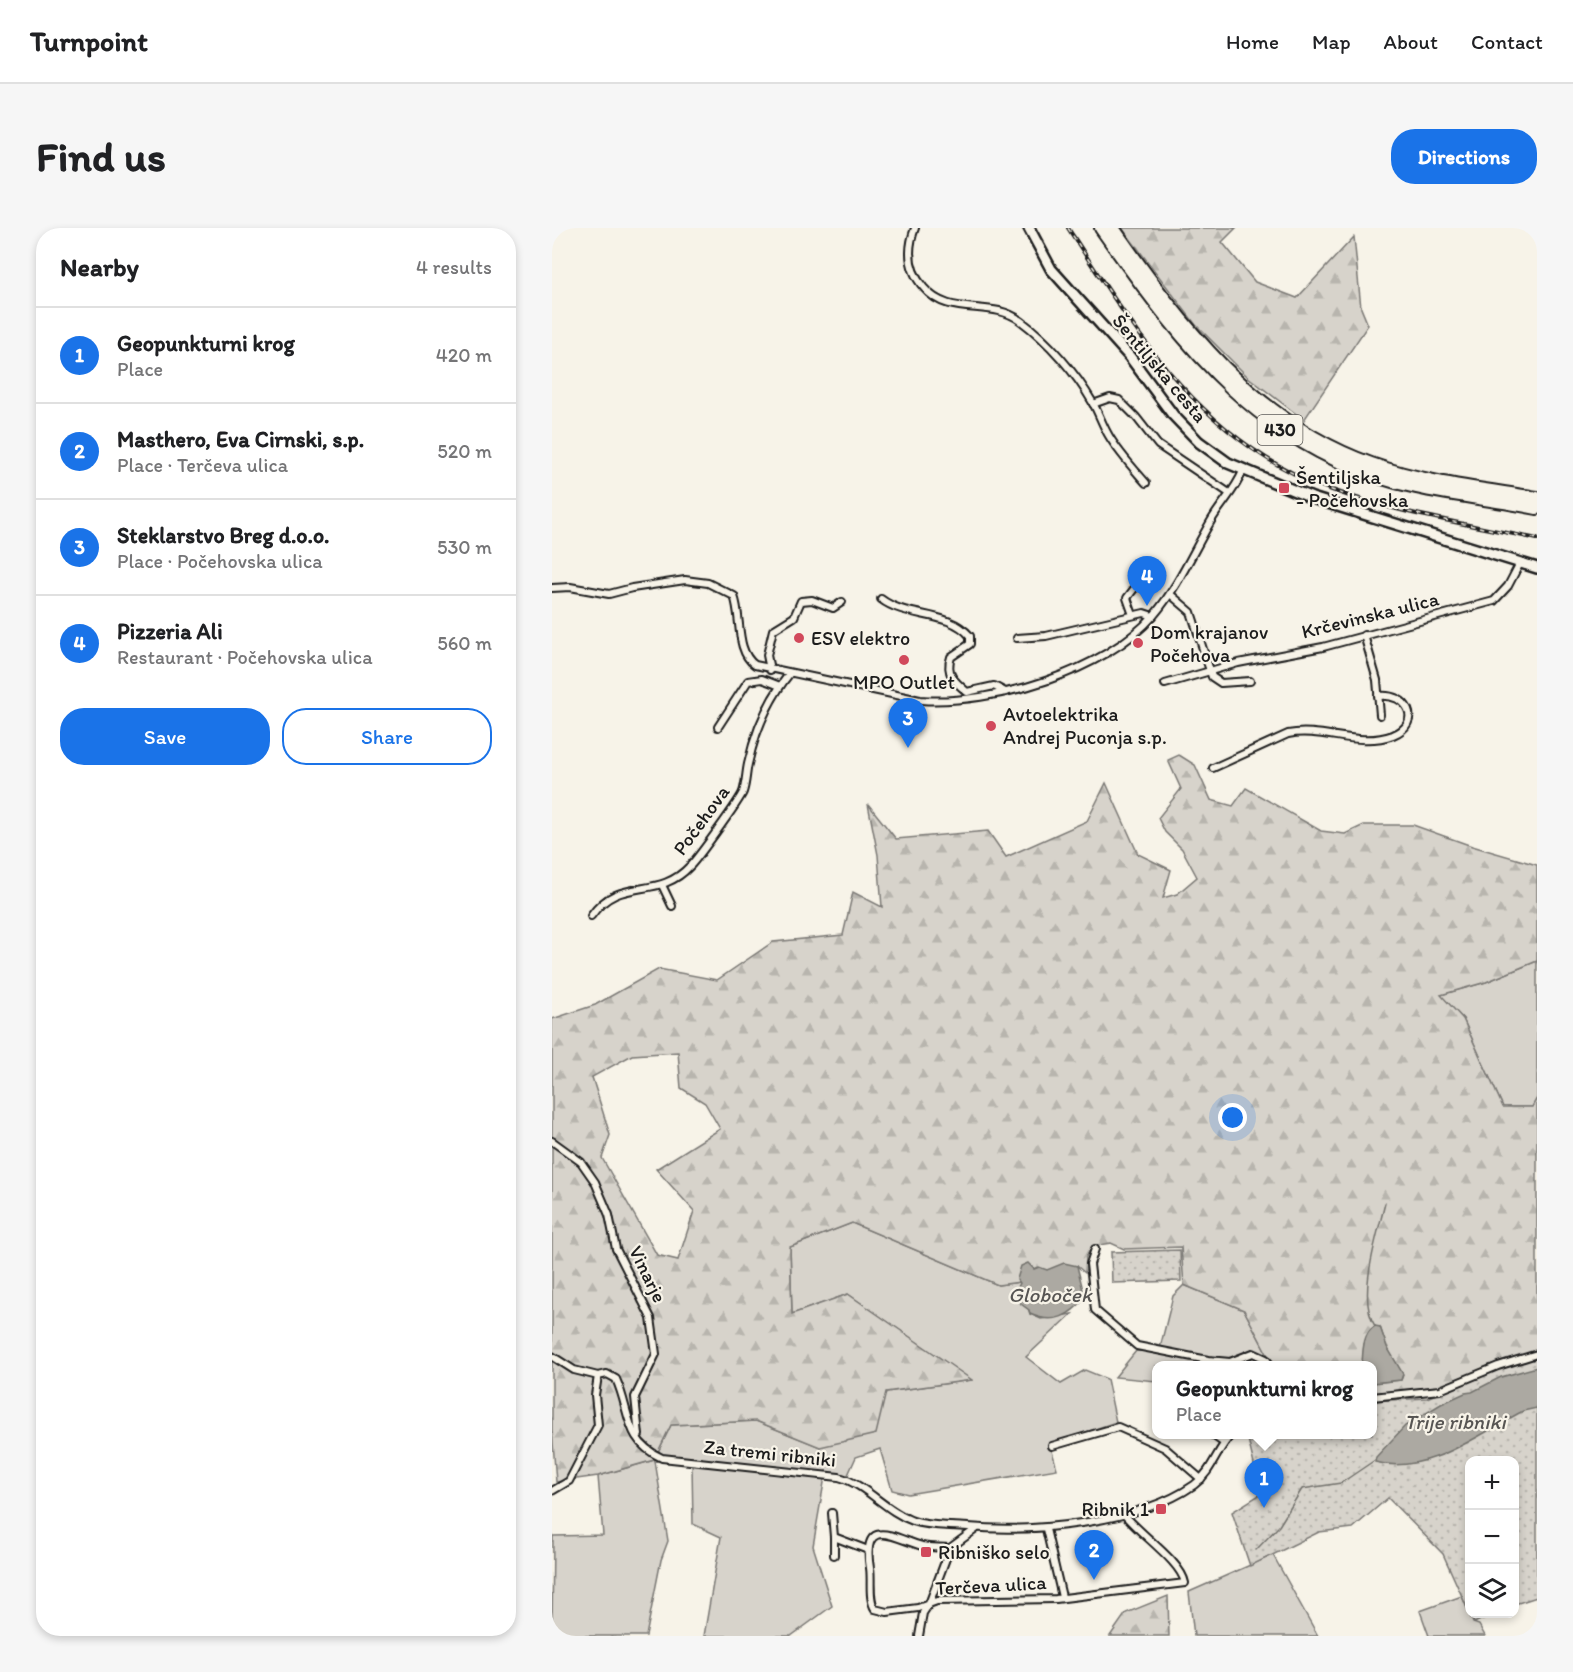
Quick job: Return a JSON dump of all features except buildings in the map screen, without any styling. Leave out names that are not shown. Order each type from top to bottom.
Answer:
[{"type":"highway","name":"430","points":[[1101,228],[1194,352],[1227,387],[1288,435],[1318,453],[1415,487],[1537,508]]},
{"type":"highway","name":"430","points":[[1113,228],[1169,304],[1216,360],[1241,386],[1292,426],[1346,455],[1373,465],[1435,481],[1537,498]]},
{"type":"street","points":[[915,228],[910,246],[911,264],[924,288],[948,305],[998,310],[1018,319],[1040,337],[1093,404],[1110,437],[1146,483]]},
{"type":"street","name":"Šentiljska cesta","points":[[1029,228],[1051,269],[1124,350],[1173,415],[1199,442],[1243,471],[1311,498],[1537,568]]},
{"type":"street","points":[[1093,404],[1110,398],[1119,400],[1158,446],[1229,493]]},
{"type":"street","points":[[718,727],[748,681],[762,679],[784,681],[920,700],[959,700],[1005,692],[1077,668],[1105,654],[1153,616],[1170,594],[1243,471]]},
{"type":"street","name":"Krčevinska ulica","points":[[1165,684],[1494,601],[1508,586],[1520,563]]},
{"type":"street","points":[[1133,615],[1127,598],[1150,568]]},
{"type":"street","points":[[552,588],[570,587],[609,594],[685,580],[721,587],[734,596],[738,607],[743,652],[755,665],[770,670],[784,681]]},
{"type":"street","points":[[1170,594],[1191,612],[1208,672],[1221,683],[1250,681]]},
{"type":"street","points":[[881,599],[901,610],[956,624],[966,631],[970,636],[970,644],[951,657],[949,668],[951,678],[967,692],[994,686],[1005,692]]},
{"type":"street","points":[[770,670],[767,655],[773,630],[795,617],[801,600],[812,600],[833,608],[842,602]]},
{"type":"street","points":[[1017,638],[1046,636],[1144,613],[1153,616]]},
{"type":"street","points":[[1364,635],[1380,715]]},
{"type":"street","name":"Počehova","points":[[591,916],[599,905],[614,894],[662,885],[689,867],[741,798],[753,744],[763,718],[784,681]]},
{"type":"street","points":[[1213,768],[1288,734],[1315,733],[1356,740],[1384,737],[1399,732],[1408,720],[1406,705],[1396,697],[1378,696]]},
{"type":"street","points":[[662,885],[672,906]]},
{"type":"street","name":"Vinarje","points":[[552,1141],[581,1162],[595,1182],[609,1215],[619,1256],[651,1318],[656,1354],[635,1396],[639,1435],[637,1437]]},
{"type":"street","points":[[1095,1249],[1090,1264],[1095,1310],[1124,1337],[1144,1348],[1213,1361]]},
{"type":"street","points":[[1236,1361],[1253,1353],[1267,1361]]},
{"type":"street","points":[[1377,1396],[1440,1390],[1498,1366],[1537,1354]]},
{"type":"street","points":[[552,1356],[574,1370],[598,1376],[607,1374],[616,1379],[622,1391],[630,1427],[637,1437]]},
{"type":"street","points":[[552,1491],[569,1481],[598,1425],[595,1395],[598,1376]]},
{"type":"street","points":[[1052,1446],[1118,1427],[1165,1448],[1201,1479]]},
{"type":"street","name":"Za tremi ribniki","points":[[637,1437],[647,1451],[662,1458],[839,1476],[855,1483],[892,1510],[913,1520],[938,1526],[1046,1529],[1123,1513],[1169,1500],[1210,1471],[1228,1439]]},
{"type":"street","points":[[1218,1439],[1224,1443]]},
{"type":"street","points":[[832,1513],[834,1555]]},
{"type":"street","name":"Terčeva ulica","points":[[929,1604],[937,1601],[1056,1599],[1185,1583],[1179,1569],[1133,1526],[1123,1513]]},
{"type":"street","points":[[919,1636],[920,1610],[929,1604],[950,1548],[977,1528]]},
{"type":"street","name":"Terčeva ulica","points":[[1046,1529],[1062,1597]]},
{"type":"street","name":"Terčeva ulica","points":[[920,1610],[882,1612],[875,1609],[871,1601],[868,1550],[876,1537],[886,1533],[922,1546],[950,1548]]},
{"type":"street","points":[[834,1537],[868,1550]]},
{"type":"green space","points":[[1122,228],[1236,228],[1222,242],[1255,282],[1297,298],[1354,237],[1361,308],[1368,325],[1304,420],[1248,377],[1196,325]]},
{"type":"green space","points":[[1179,755],[1195,765],[1211,800],[1233,806],[1246,788],[1321,831],[1345,834],[1364,825],[1413,825],[1472,846],[1537,865],[1537,961],[1486,982],[1441,995],[1463,1019],[1503,1107],[1532,1107],[1537,1098],[1537,1351],[1490,1365],[1439,1389],[1377,1394],[1377,1382],[1401,1380],[1403,1375],[1387,1348],[1380,1327],[1364,1344],[1362,1361],[1271,1361],[1244,1310],[1184,1285],[1181,1247],[1124,1249],[1111,1243],[1092,1246],[1086,1257],[1085,1273],[1077,1266],[1020,1282],[998,1285],[852,1223],[790,1247],[792,1314],[848,1294],[972,1380],[886,1392],[876,1434],[820,1447],[756,1421],[671,1425],[654,1460],[598,1476],[556,1482],[552,1429],[552,1019],[595,1005],[659,969],[717,980],[773,942],[843,935],[853,892],[882,907],[878,855],[868,804],[896,839],[988,831],[1006,857],[1087,821],[1106,783],[1138,854],[1171,870],[1163,898],[1177,894],[1197,877],[1182,849],[1165,832],[1158,818],[1181,789],[1168,760]],"holes":[[[678,1052],[681,1088],[705,1103],[720,1129],[656,1169],[694,1211],[678,1260],[657,1255],[602,1158],[610,1135],[592,1077],[632,1055]]]},
{"type":"green space","points":[[1537,961],[1537,1098],[1532,1107],[1503,1107],[1463,1019],[1440,995],[1486,982]]},
{"type":"green space","points":[[852,1223],[998,1285],[1020,1282],[1030,1314],[1041,1319],[1072,1314],[1026,1357],[1061,1384],[1085,1370],[1107,1379],[1116,1422],[1050,1444],[1057,1469],[908,1494],[892,1490],[880,1449],[856,1457],[847,1477],[826,1471],[813,1546],[832,1606],[791,1636],[704,1636],[721,1537],[693,1524],[692,1464],[655,1461],[668,1541],[661,1560],[646,1636],[552,1636],[553,1536],[603,1535],[598,1476],[654,1460],[671,1425],[756,1421],[820,1447],[886,1392],[971,1380],[848,1294],[792,1314],[790,1247]]},
{"type":"green space","points":[[1180,1250],[1181,1281],[1112,1283],[1111,1252]]},
{"type":"green space","points":[[1184,1285],[1244,1310],[1271,1361],[1152,1361],[1152,1381],[1115,1377],[1136,1351],[1159,1352],[1173,1296]]},
{"type":"green space","points":[[1537,1358],[1537,1597],[1519,1603],[1519,1456],[1465,1456],[1465,1603],[1443,1554],[1388,1498],[1353,1528],[1319,1532],[1250,1566],[1232,1512],[1261,1494],[1248,1439],[1377,1439],[1377,1401],[1427,1398],[1486,1372]]},
{"type":"green space","points":[[1273,1555],[1318,1636],[1194,1636],[1189,1592]]},
{"type":"green space","points":[[1168,1596],[1169,1636],[1110,1636],[1126,1613]]},
{"type":"green space","points":[[1462,1596],[1465,1603],[1465,1618],[1471,1618],[1473,1623],[1479,1625],[1485,1636],[1429,1636],[1420,1611]]},
{"type":"green space","points":[[1472,1618],[1485,1618],[1474,1623]]},
{"type":"water","name":"Globoček","points":[[1028,1263],[1034,1269],[1039,1267],[1047,1270],[1064,1263],[1077,1266],[1085,1298],[1073,1310],[1061,1317],[1047,1319],[1030,1314],[1029,1310],[1021,1304],[1016,1291],[1020,1283],[1017,1279],[1021,1266]]},
{"type":"water","points":[[1375,1326],[1380,1327],[1387,1347],[1403,1374],[1401,1380],[1377,1382],[1377,1361],[1362,1361],[1365,1338]]},
{"type":"water","name":"Trije ribniki","points":[[1537,1367],[1537,1408],[1523,1411],[1471,1441],[1433,1458],[1394,1465],[1375,1462],[1376,1457],[1405,1426],[1441,1404],[1501,1377]]},
{"type":"waterway","points":[[1375,1326],[1370,1314],[1368,1283],[1385,1203]]},
{"type":"waterway","points":[[1256,1550],[1279,1526],[1302,1489],[1341,1483],[1375,1460]]},
{"type":"railway","points":[[1068,228],[1148,345],[1210,414],[1245,444],[1285,469],[1329,489],[1380,505],[1537,539]]},
{"type":"place","name":"Šentiljska - Počehovska","points":[[1284,488]]},
{"type":"place","name":"Pizzeria Ali","points":[[1147,606]]},
{"type":"place","name":"ESV elektro","points":[[799,638]]},
{"type":"place","name":"Dom krajanov Počehova","points":[[1138,643]]},
{"type":"place","name":"MPO Outlet","points":[[904,660]]},
{"type":"place","name":"Avtoelektrika Andrej Puconja s.p.","points":[[991,726]]},
{"type":"place","name":"Steklarstvo Breg d.o.o.","points":[[908,748]]},
{"type":"place","name":"Geopunkturni krog","points":[[1264,1508]]},
{"type":"place","name":"Ribnik 1","points":[[1161,1509]]},
{"type":"place","name":"Ribniško selo","points":[[926,1552]]},
{"type":"place","name":"Masthero, Eva Cirnski, s.p.","points":[[1094,1580]]}]
